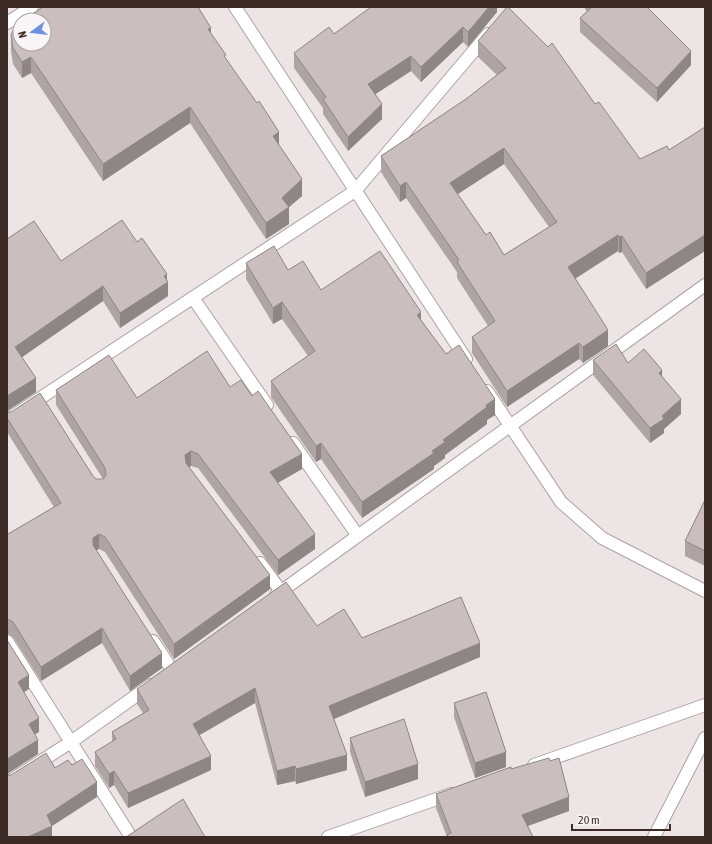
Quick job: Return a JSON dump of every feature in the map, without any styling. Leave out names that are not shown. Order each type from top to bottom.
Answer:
[{"type":"street","points":[[7,23],[32,7]]},
{"type":"street","points":[[235,7],[471,367]]},
{"type":"street","points":[[7,420],[355,191],[496,25]]},
{"type":"street","points":[[268,600],[705,285]]},
{"type":"street","points":[[193,298],[273,414]]},
{"type":"street","points":[[480,380],[561,502],[602,538],[705,591]]},
{"type":"street","points":[[42,397],[50,410]]},
{"type":"street","points":[[286,433],[358,536]]},
{"type":"street","points":[[253,554],[281,591]]},
{"type":"street","points":[[146,630],[172,670]]},
{"type":"street","points":[[7,641],[131,837]]},
{"type":"street","points":[[7,783],[71,742],[184,660]]},
{"type":"street","points":[[524,768],[705,705]]},
{"type":"street","points":[[654,837],[705,738]]},
{"type":"street","points":[[328,837],[464,790]]},
{"type":"building","points":[[43,7],[198,7],[211,28],[208,29],[226,55],[224,56],[257,103],[259,101],[279,132],[273,136],[302,179],[282,198],[289,207],[266,223],[190,107],[103,164],[31,57],[22,62],[16,52],[52,52],[52,12],[35,12]]},
{"type":"building","points":[[371,7],[489,7],[468,32],[463,27],[421,67],[411,56],[368,84],[382,104],[348,137],[323,99],[326,97],[294,53],[329,27],[334,34]]},
{"type":"building","points":[[508,7],[548,47],[552,43],[595,104],[599,102],[640,159],[667,146],[669,150],[705,127],[705,235],[646,273],[622,236],[619,237],[618,235],[568,267],[608,330],[583,347],[579,343],[507,391],[472,337],[495,321],[457,262],[459,260],[406,182],[400,186],[381,156],[466,99],[506,68],[478,41]],"holes":[[[504,148],[557,222],[504,255],[490,232],[486,235],[450,183]]]},
{"type":"building","points":[[592,7],[647,7],[691,51],[657,88],[580,18]]},
{"type":"building","points":[[122,220],[137,242],[142,238],[167,274],[164,276],[168,282],[120,313],[103,286],[15,347],[36,378],[7,396],[7,239],[34,221],[61,261]]},
{"type":"building","points":[[274,246],[288,270],[303,261],[321,290],[380,251],[421,312],[417,315],[446,354],[459,345],[495,399],[486,405],[487,407],[443,440],[445,442],[432,451],[434,453],[362,502],[321,443],[316,446],[271,381],[315,351],[282,302],[273,308],[246,263]]},
{"type":"building","points":[[616,344],[628,363],[644,349],[662,370],[659,373],[681,399],[662,416],[664,419],[650,428],[593,360]]},
{"type":"building","points":[[207,351],[230,387],[241,380],[252,396],[258,391],[302,454],[270,472],[315,534],[278,560],[198,454],[191,451],[185,455],[186,463],[270,575],[174,644],[105,537],[99,534],[93,538],[93,545],[162,653],[130,676],[102,628],[41,667],[13,622],[7,619],[7,532],[8,534],[61,503],[7,418],[7,412],[11,412],[40,393],[93,476],[96,479],[103,479],[106,475],[105,468],[56,390],[109,355],[137,398]]},
{"type":"building","points":[[705,500],[705,551],[685,541]]},
{"type":"building","points":[[286,582],[317,626],[344,609],[362,638],[461,597],[480,643],[329,706],[347,755],[296,769],[295,766],[277,771],[255,688],[193,724],[211,756],[128,793],[114,771],[109,774],[95,752],[116,739],[112,732],[149,710],[137,689]]},
{"type":"building","points":[[7,640],[29,675],[18,682],[39,718],[29,724],[38,740],[7,759]]},
{"type":"building","points":[[486,692],[506,752],[475,763],[454,703]]},
{"type":"building","points":[[404,719],[418,764],[365,782],[350,738]]},
{"type":"building","points":[[46,753],[55,768],[68,760],[72,765],[82,759],[97,782],[47,815],[52,826],[28,837],[7,837],[7,775],[11,775]]},
{"type":"building","points":[[549,758],[550,761],[559,758],[569,797],[522,815],[533,837],[449,837],[447,835],[451,833],[436,794],[511,767],[511,769]]},
{"type":"building","points":[[183,799],[205,837],[126,837]]}]
